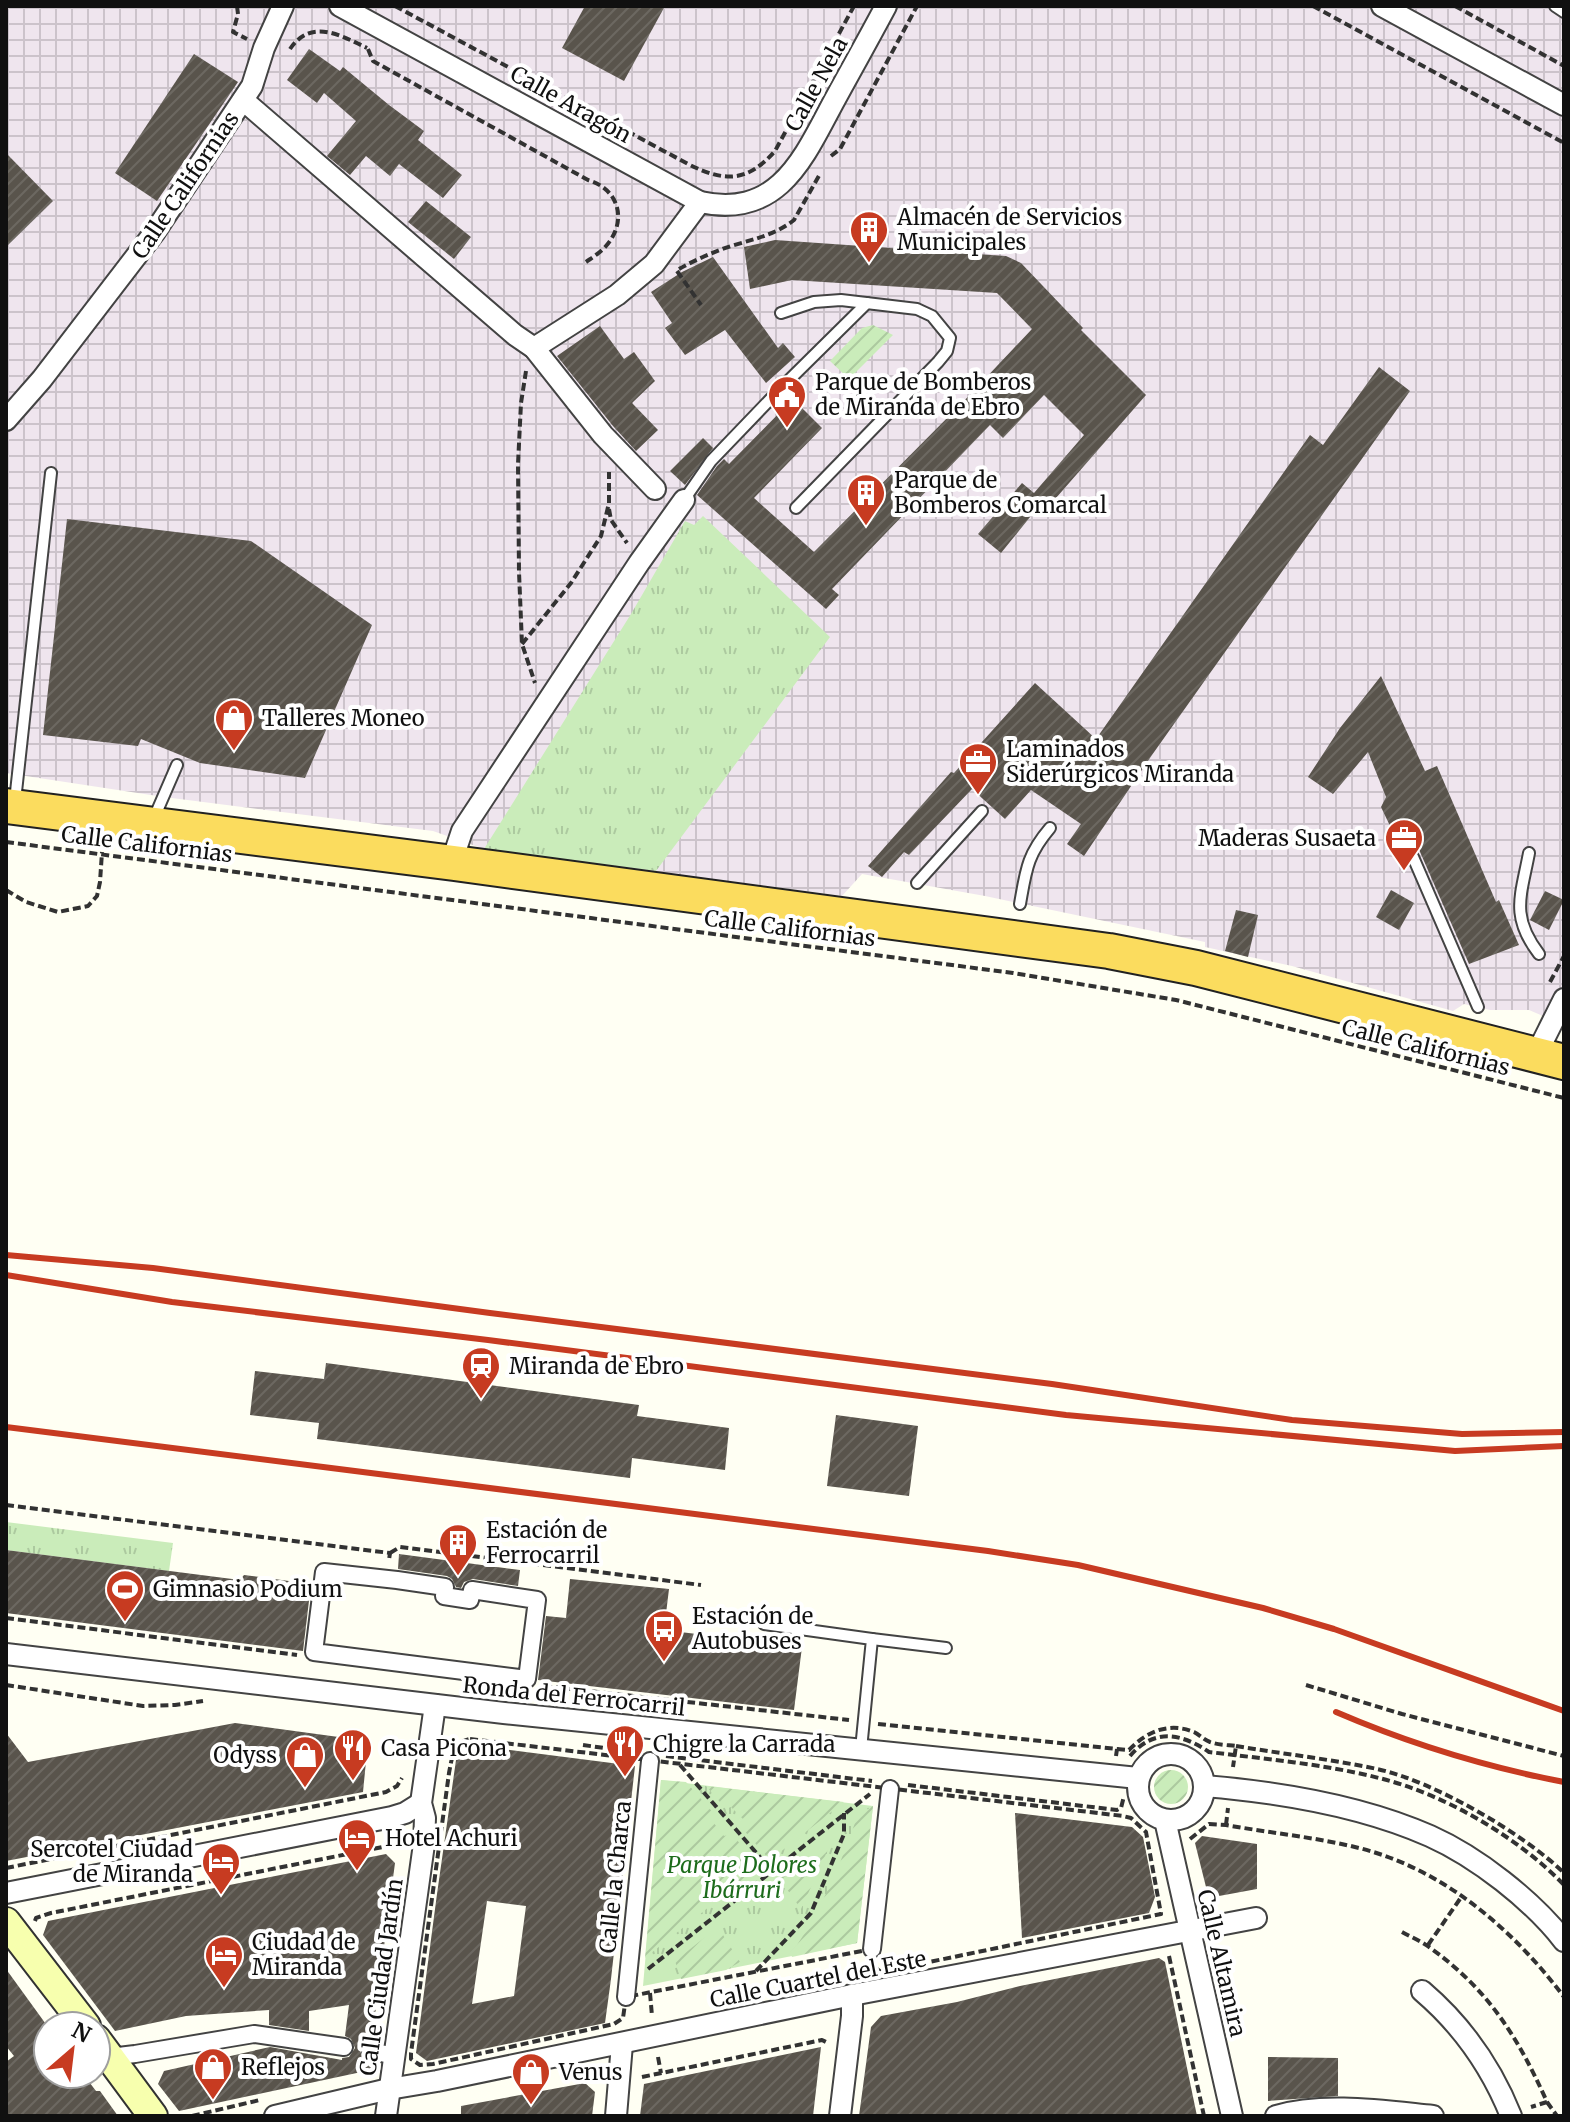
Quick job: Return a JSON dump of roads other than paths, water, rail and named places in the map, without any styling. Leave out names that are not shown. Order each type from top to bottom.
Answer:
[{"type":"highway","name":"Calle Californias","points":[[9,813],[151,825],[453,868],[1109,951],[1196,968],[1558,1064]]},
{"type":"highway","name":"Calle Californias","points":[[9,813],[103,846],[1106,969],[1558,1064]]},
{"type":"main road","points":[[6,1922],[74,2010]]},
{"type":"main road","points":[[112,2060],[153,2116]]},
{"type":"street","name":"Calle Californias","points":[[6,420],[60,356],[154,233],[243,100],[252,86],[264,48],[283,6]]},
{"type":"street","name":"Calle Aragón","points":[[340,6],[700,202],[714,206],[751,201],[784,182]]},
{"type":"street","name":"Calle Nela","points":[[784,182],[803,158],[886,6]]},
{"type":"street","points":[[1382,6],[1564,105]]},
{"type":"street","name":"Calle Californias","points":[[243,100],[536,350],[603,435],[655,489]]},
{"type":"street","points":[[536,350],[617,295],[654,264],[700,202]]},
{"type":"street","points":[[453,868],[462,831],[684,500]]},
{"type":"street","points":[[1558,1064],[1564,999]]},
{"type":"street","points":[[324,1572],[387,1578],[445,1587],[444,1596],[470,1600],[472,1590],[537,1600],[527,1679],[314,1652],[324,1572]]},
{"type":"street","name":"Ronda del Ferrocarril","points":[[6,1654],[435,1705],[1138,1778]]},
{"type":"street","name":"Calle Ciudad Jardín","points":[[386,2116],[431,1845],[421,1803],[435,1705]]},
{"type":"street","points":[[1176,1754],[1195,1764],[1202,1774],[1204,1786],[1203,1796],[1193,1812],[1178,1819],[1165,1820],[1152,1814],[1142,1803],[1137,1790],[1138,1778],[1150,1760],[1176,1754]]},
{"type":"street","name":"Calle la Charca","points":[[626,1997],[650,1761]]},
{"type":"street","points":[[1204,1786],[1357,1811],[1431,1836],[1454,1848],[1514,1892],[1564,1941]]},
{"type":"street","points":[[872,1949],[890,1789]]},
{"type":"street","points":[[6,1893],[392,1817],[421,1803]]},
{"type":"street","name":"Calle Altamira","points":[[1165,1820],[1232,2116]]},
{"type":"street","name":"Calle Cuartel del Este","points":[[270,2108],[389,2089],[852,1995],[1256,1918]]},
{"type":"street","points":[[1422,1991],[1458,2025],[1476,2048],[1502,2093],[1510,2115]]},
{"type":"street","points":[[840,2116],[852,1995]]},
{"type":"street","points":[[112,2047],[254,2034],[344,2047]]},
{"type":"street","points":[[616,2116],[622,2044]]},
{"type":"street","points":[[371,2051],[395,2056]]},
{"type":"street","points":[[1276,2116],[1302,2109],[1433,2116]]},
{"type":"lane","points":[[1555,6],[1564,12]]},
{"type":"lane","points":[[781,313],[814,302],[841,300],[917,309],[932,316],[950,338],[947,351],[796,508]]},
{"type":"lane","points":[[684,500],[711,461],[867,303]]},
{"type":"lane","points":[[9,813],[20,756],[51,473]]},
{"type":"lane","points":[[6,754],[20,756]]},
{"type":"lane","points":[[151,825],[177,765]]},
{"type":"lane","points":[[917,883],[982,811]]},
{"type":"lane","points":[[1020,904],[1027,864],[1034,846],[1050,828]]},
{"type":"lane","points":[[1529,853],[1519,913],[1522,928],[1539,954]]},
{"type":"lane","points":[[1413,857],[1478,1007]]},
{"type":"lane","points":[[764,1624],[946,1648]]},
{"type":"lane","points":[[861,1749],[872,1639]]},
{"type":"railway","points":[[6,1255],[153,1268],[1052,1384],[1292,1420],[1462,1434],[1564,1432]]},
{"type":"railway","points":[[6,1275],[172,1302],[1066,1415],[1455,1451],[1564,1446]]},
{"type":"railway","points":[[6,1427],[1078,1565],[1263,1608],[1334,1629],[1564,1711]]},
{"type":"railway","points":[[1336,1712],[1448,1753],[1564,1782]]},
{"type":"place","name":"Almacén de Servicios Municipales","points":[[869,264]]},
{"type":"place","name":"Parque de Bomberos de Miranda de Ebro","points":[[787,429]]},
{"type":"place","name":"Parque de Bomberos Comarcal","points":[[866,527]]},
{"type":"place","name":"Talleres Moneo","points":[[234,752]]},
{"type":"place","name":"Laminados Siderúrgicos Miranda","points":[[978,796]]},
{"type":"place","name":"Maderas Susaeta","points":[[1404,872]]},
{"type":"place","name":"Miranda de Ebro","points":[[481,1400]]},
{"type":"place","name":"Estación de Ferrocarril","points":[[458,1577]]},
{"type":"place","name":"Gimnasio Podium","points":[[125,1623]]},
{"type":"place","name":"Estación de Autobuses","points":[[664,1663]]},
{"type":"place","name":"Chigre la Carrada","points":[[625,1778]]},
{"type":"place","name":"Casa Picona","points":[[353,1782]]},
{"type":"place","name":"Odyss","points":[[305,1789]]},
{"type":"place","name":"Hotel Achuri","points":[[357,1872]]},
{"type":"place","name":"Sercotel Ciudad de Miranda","points":[[221,1896]]},
{"type":"place","name":"Ciudad de Miranda","points":[[224,1989]]},
{"type":"place","name":"Reflejos","points":[[213,2101]]},
{"type":"place","name":"Venus","points":[[531,2106]]},
{"type":"park label","name":"Parque Dolores Ibárruri","points":[[742,1878]]}]
